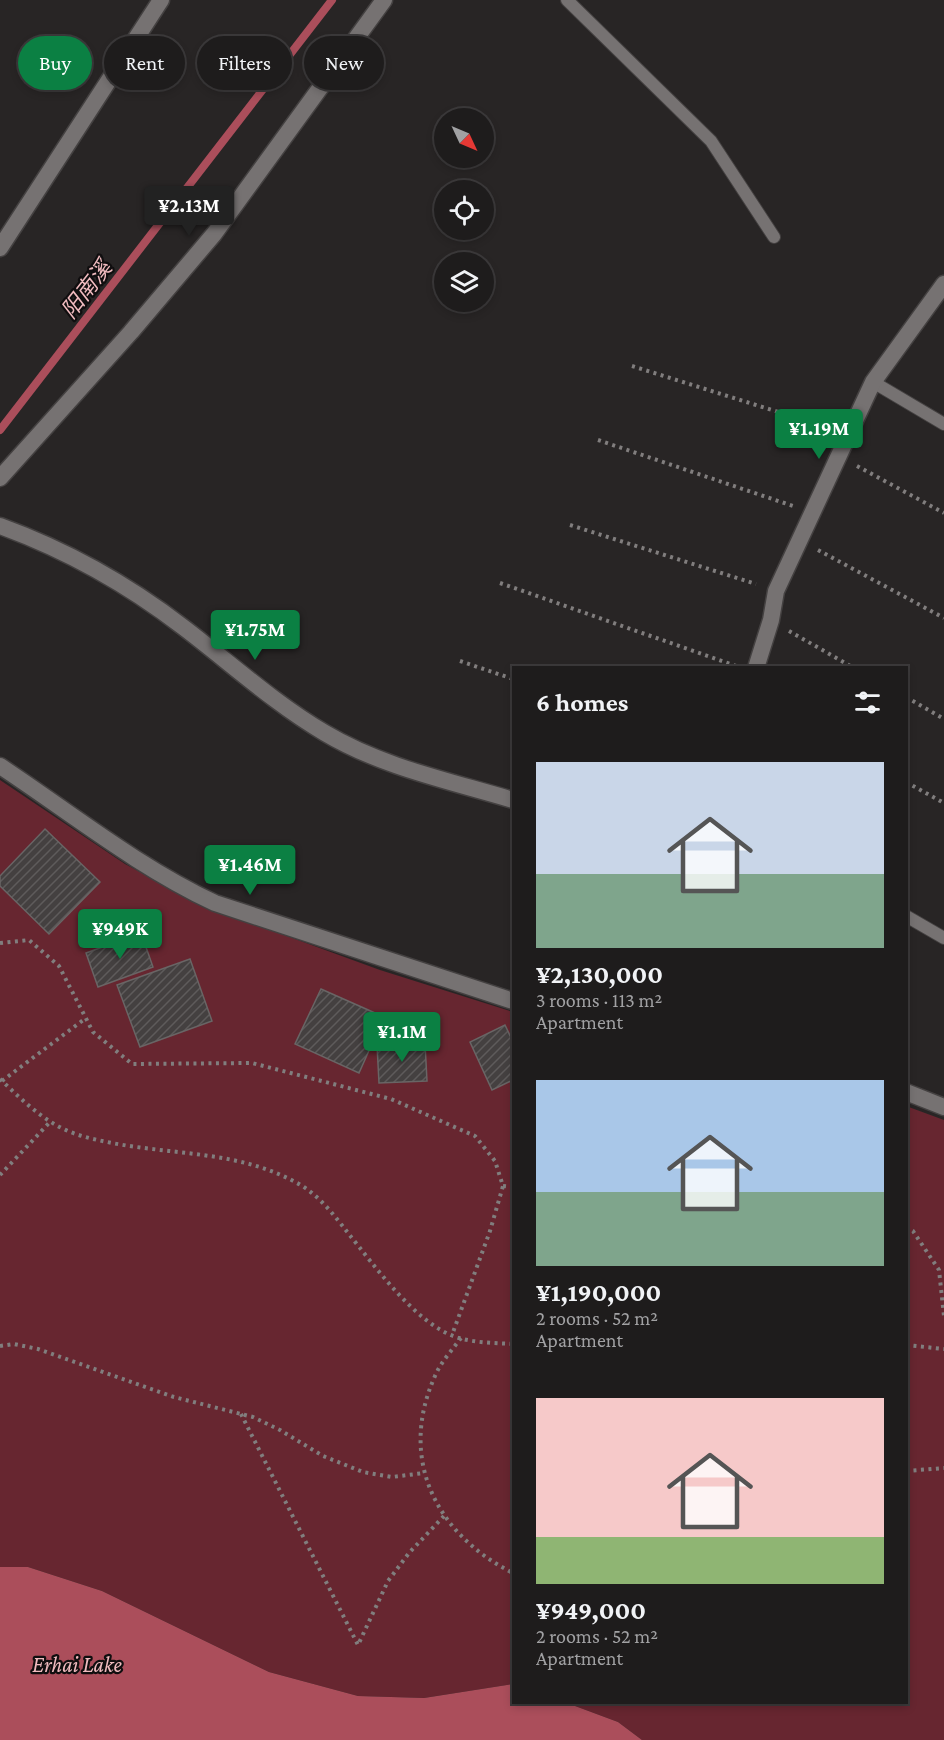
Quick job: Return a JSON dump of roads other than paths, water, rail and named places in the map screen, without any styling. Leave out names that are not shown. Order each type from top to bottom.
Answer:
[{"type":"street","points":[[0,248],[5,230],[161,0]]},
{"type":"street","points":[[0,478],[131,332],[214,234],[384,0]]},
{"type":"street","points":[[757,666],[771,620],[776,591],[873,382],[944,284]]},
{"type":"street","points":[[0,526],[84,563],[123,585],[181,625],[301,718],[350,747],[393,764],[512,800]]},
{"type":"street","points":[[0,766],[143,865],[204,898],[512,1001]]},
{"type":"street","points":[[908,1093],[944,1107]]},
{"type":"lane","points":[[567,0],[711,141],[774,237]]},
{"type":"lane","points":[[873,382],[944,424]]},
{"type":"lane","points":[[908,917],[944,938]]},
{"type":"water","name":"Erhai Lake","points":[[0,1567],[28,1567],[102,1591],[269,1672],[358,1696],[424,1698],[512,1684],[512,1704],[570,1704],[618,1722],[642,1740],[0,1740]]},
{"type":"waterway","name":"阳南溪","points":[[0,430],[332,0]]}]
